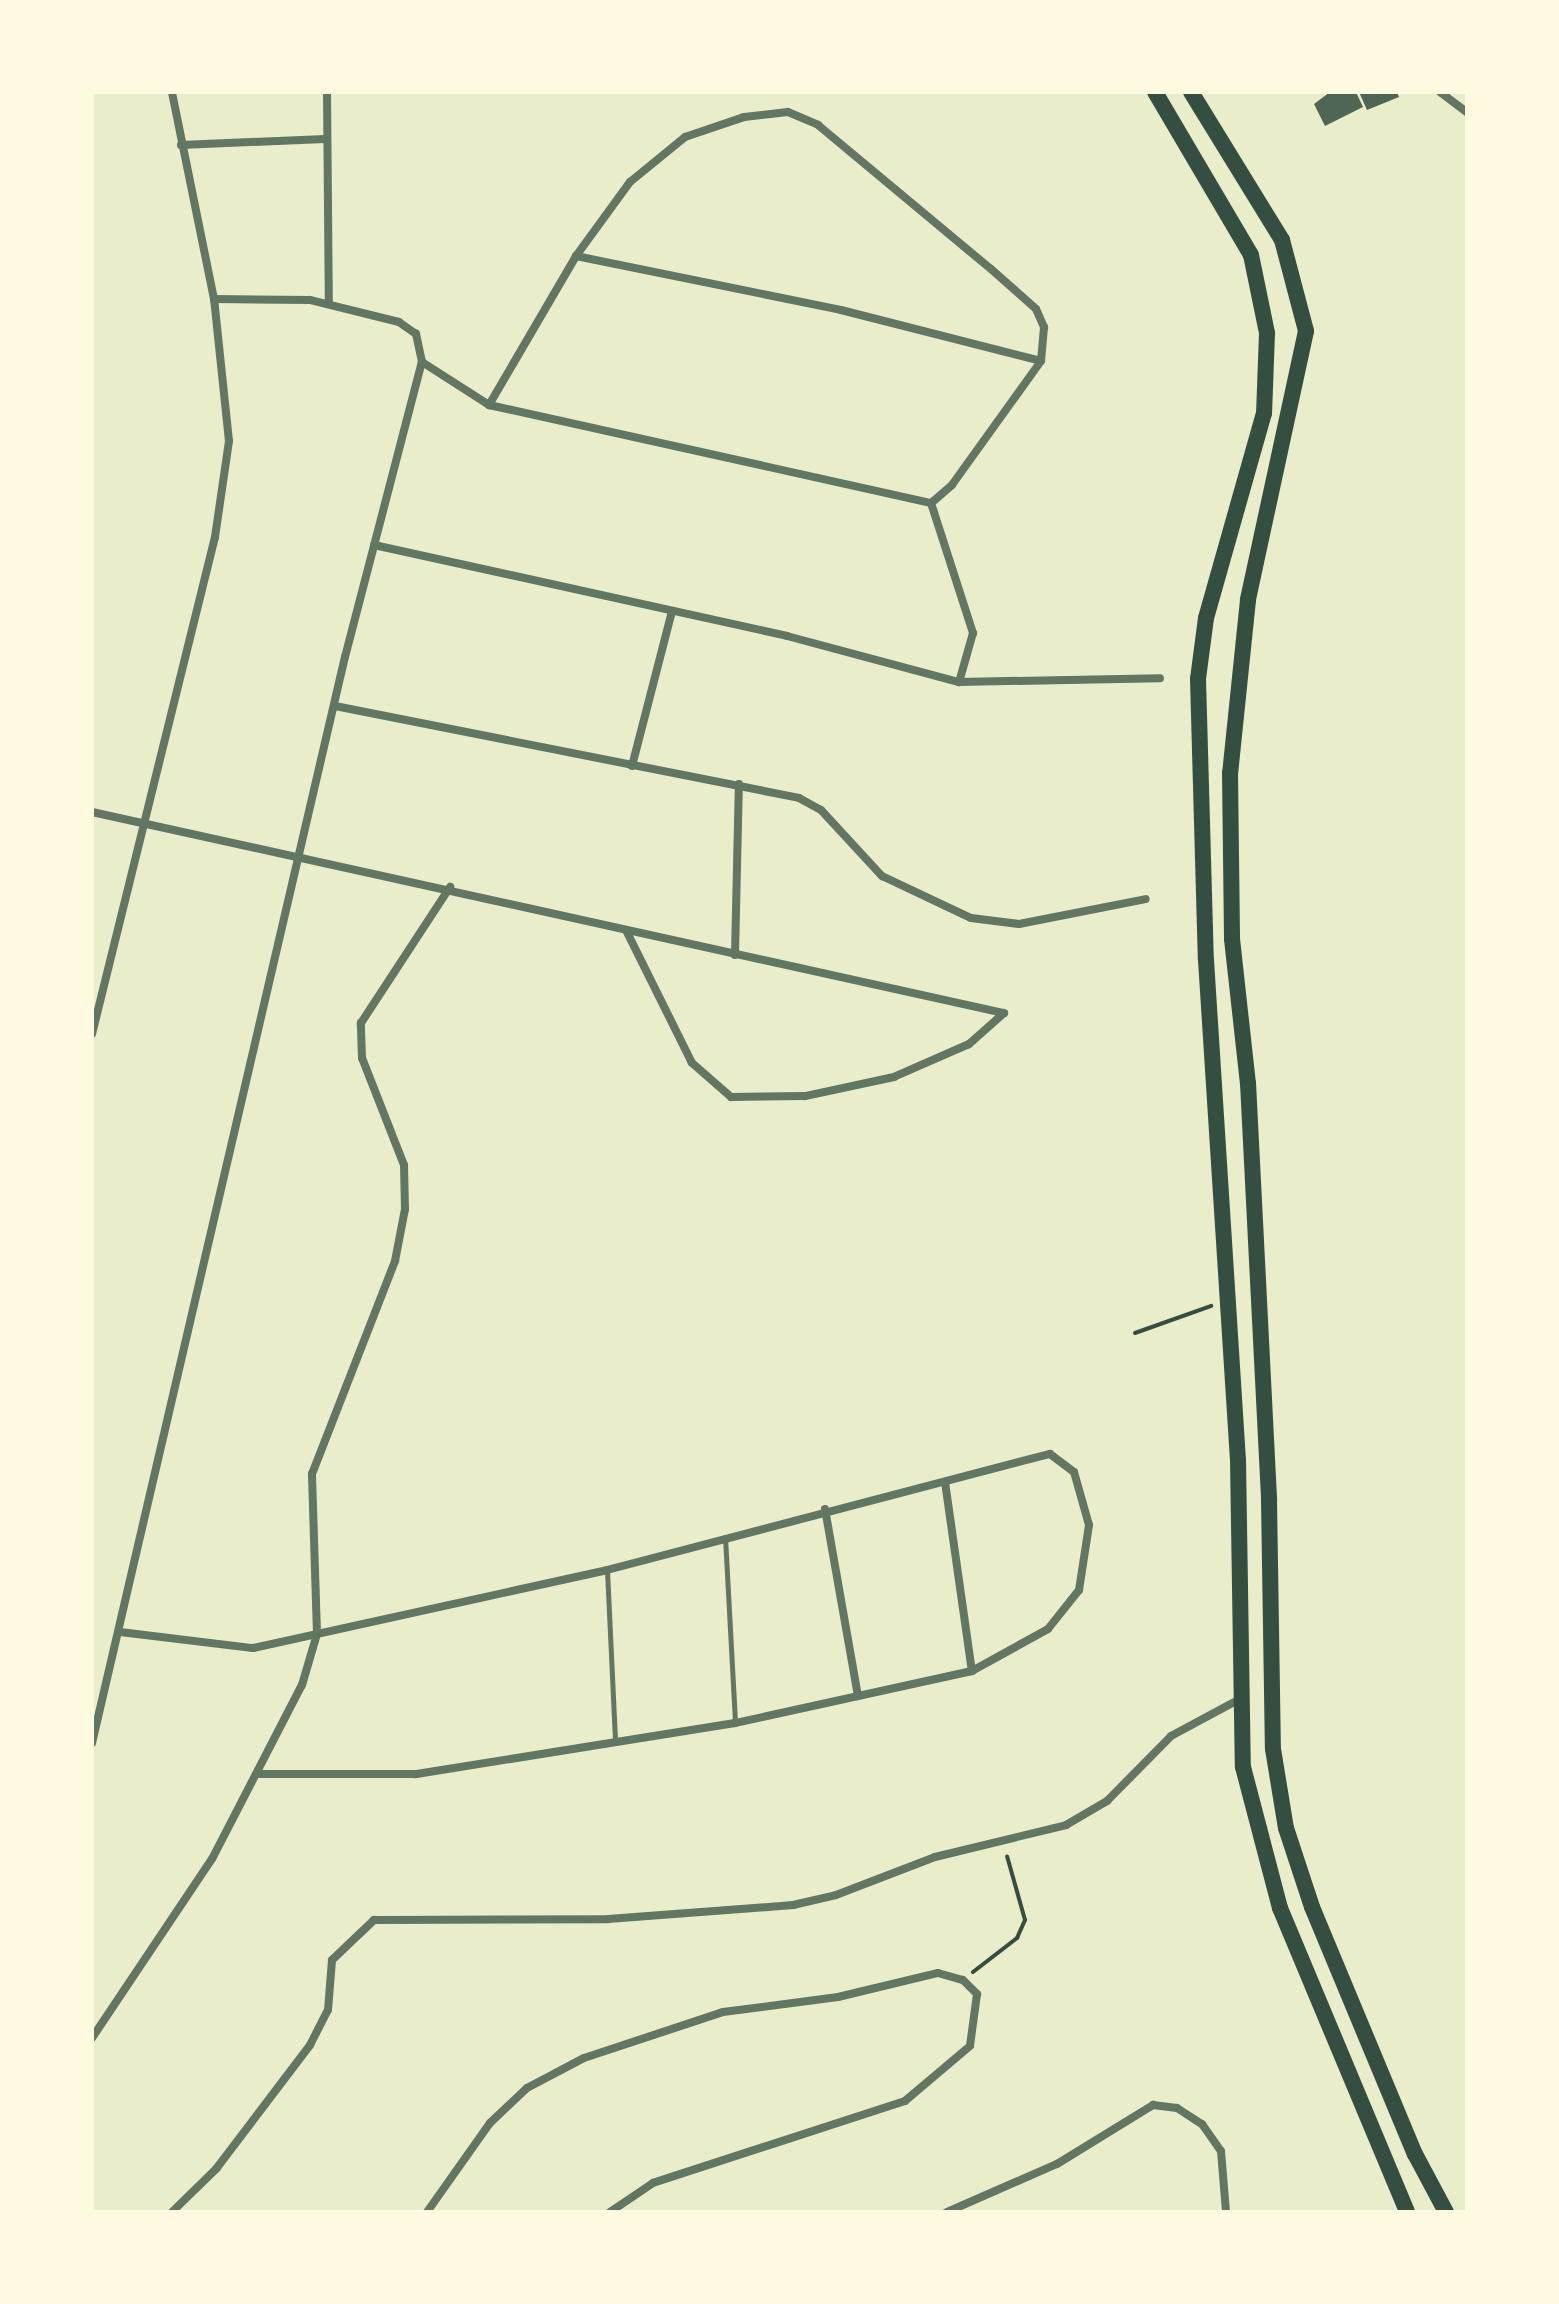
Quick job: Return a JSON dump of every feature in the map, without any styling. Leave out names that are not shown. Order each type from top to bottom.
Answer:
[{"type":"main road","points":[[1155,92],[1251,255],[1267,333],[1264,413],[1206,618],[1198,679],[1206,960],[1238,1460],[1238,1700],[1257,1835],[1280,1908],[1407,2212]]},
{"type":"main road","points":[[1191,92],[1282,240],[1306,331],[1248,600],[1230,773],[1232,939],[1248,1083],[1269,1500],[1273,1749],[1286,1828],[1312,1907],[1415,2154],[1446,2212]]},
{"type":"street","points":[[92,1034],[225,477],[226,387],[214,299],[172,92]]},
{"type":"street","points":[[327,92],[325,139],[329,303]]},
{"type":"street","points":[[1440,92],[1467,112]]},
{"type":"street","points":[[489,405],[576,256],[630,182],[685,137],[744,117],[788,112],[818,125],[1036,309],[1046,344],[1041,361],[952,485],[931,503]]},
{"type":"street","points":[[181,145],[325,139]]},
{"type":"street","points":[[576,256],[841,310],[1041,361]]},
{"type":"street","points":[[92,1743],[335,706],[422,362],[416,334],[399,322],[329,303],[214,299]]},
{"type":"street","points":[[422,362],[489,405],[931,503]]},
{"type":"street","points":[[931,503],[973,633],[959,682]]},
{"type":"street","points":[[374,545],[672,611],[959,682],[1160,678]]},
{"type":"street","points":[[632,766],[672,611]]},
{"type":"street","points":[[335,706],[632,766],[739,784],[821,810],[882,876],[971,918],[1019,924],[1146,899]]},
{"type":"street","points":[[735,955],[739,784]]},
{"type":"street","points":[[92,812],[450,887],[735,955],[1001,1010],[998,1024],[969,1044],[894,1077],[790,1098],[731,1097],[692,1063],[626,930]]},
{"type":"street","points":[[92,2038],[161,1943],[260,1774],[317,1634],[312,1474],[395,1261],[405,1209],[404,1165],[358,1042],[378,989],[450,887]]},
{"type":"street","points":[[120,1632],[253,1648],[607,1570],[825,1509],[1061,1456],[1074,1472],[1089,1525],[1079,1590],[1060,1618],[972,1671],[735,1723],[415,1774],[260,1774]]},
{"type":"street","points":[[945,1482],[972,1671]]},
{"type":"street","points":[[825,1509],[858,1696]]},
{"type":"street","points":[[172,2212],[216,2169],[310,2045],[328,2010],[332,1960],[374,1920],[608,1919],[793,1905],[1066,1825],[1107,1801],[1171,1736],[1238,1700]]},
{"type":"street","points":[[427,2212],[490,2123],[527,2088],[584,2058],[723,2012],[838,1997],[938,1973],[963,1980],[977,1994],[978,2022],[957,2063],[905,2101],[653,2183],[610,2212]]},
{"type":"street","points":[[947,2212],[1057,2164],[1153,2105],[1177,2108],[1202,2124],[1221,2151],[1226,2212]]},
{"type":"lane","points":[[725,1537],[735,1723]]},
{"type":"lane","points":[[607,1570],[615,1743]]},
{"type":"path","points":[[1135,1333],[1229,1300]]},
{"type":"path","points":[[963,1980],[1017,1938],[1025,1920],[1002,1842]]},
{"type":"building","points":[[1330,92],[1356,92],[1363,107],[1325,126],[1314,104]]},
{"type":"building","points":[[1359,92],[1397,92],[1399,97],[1367,110]]}]
